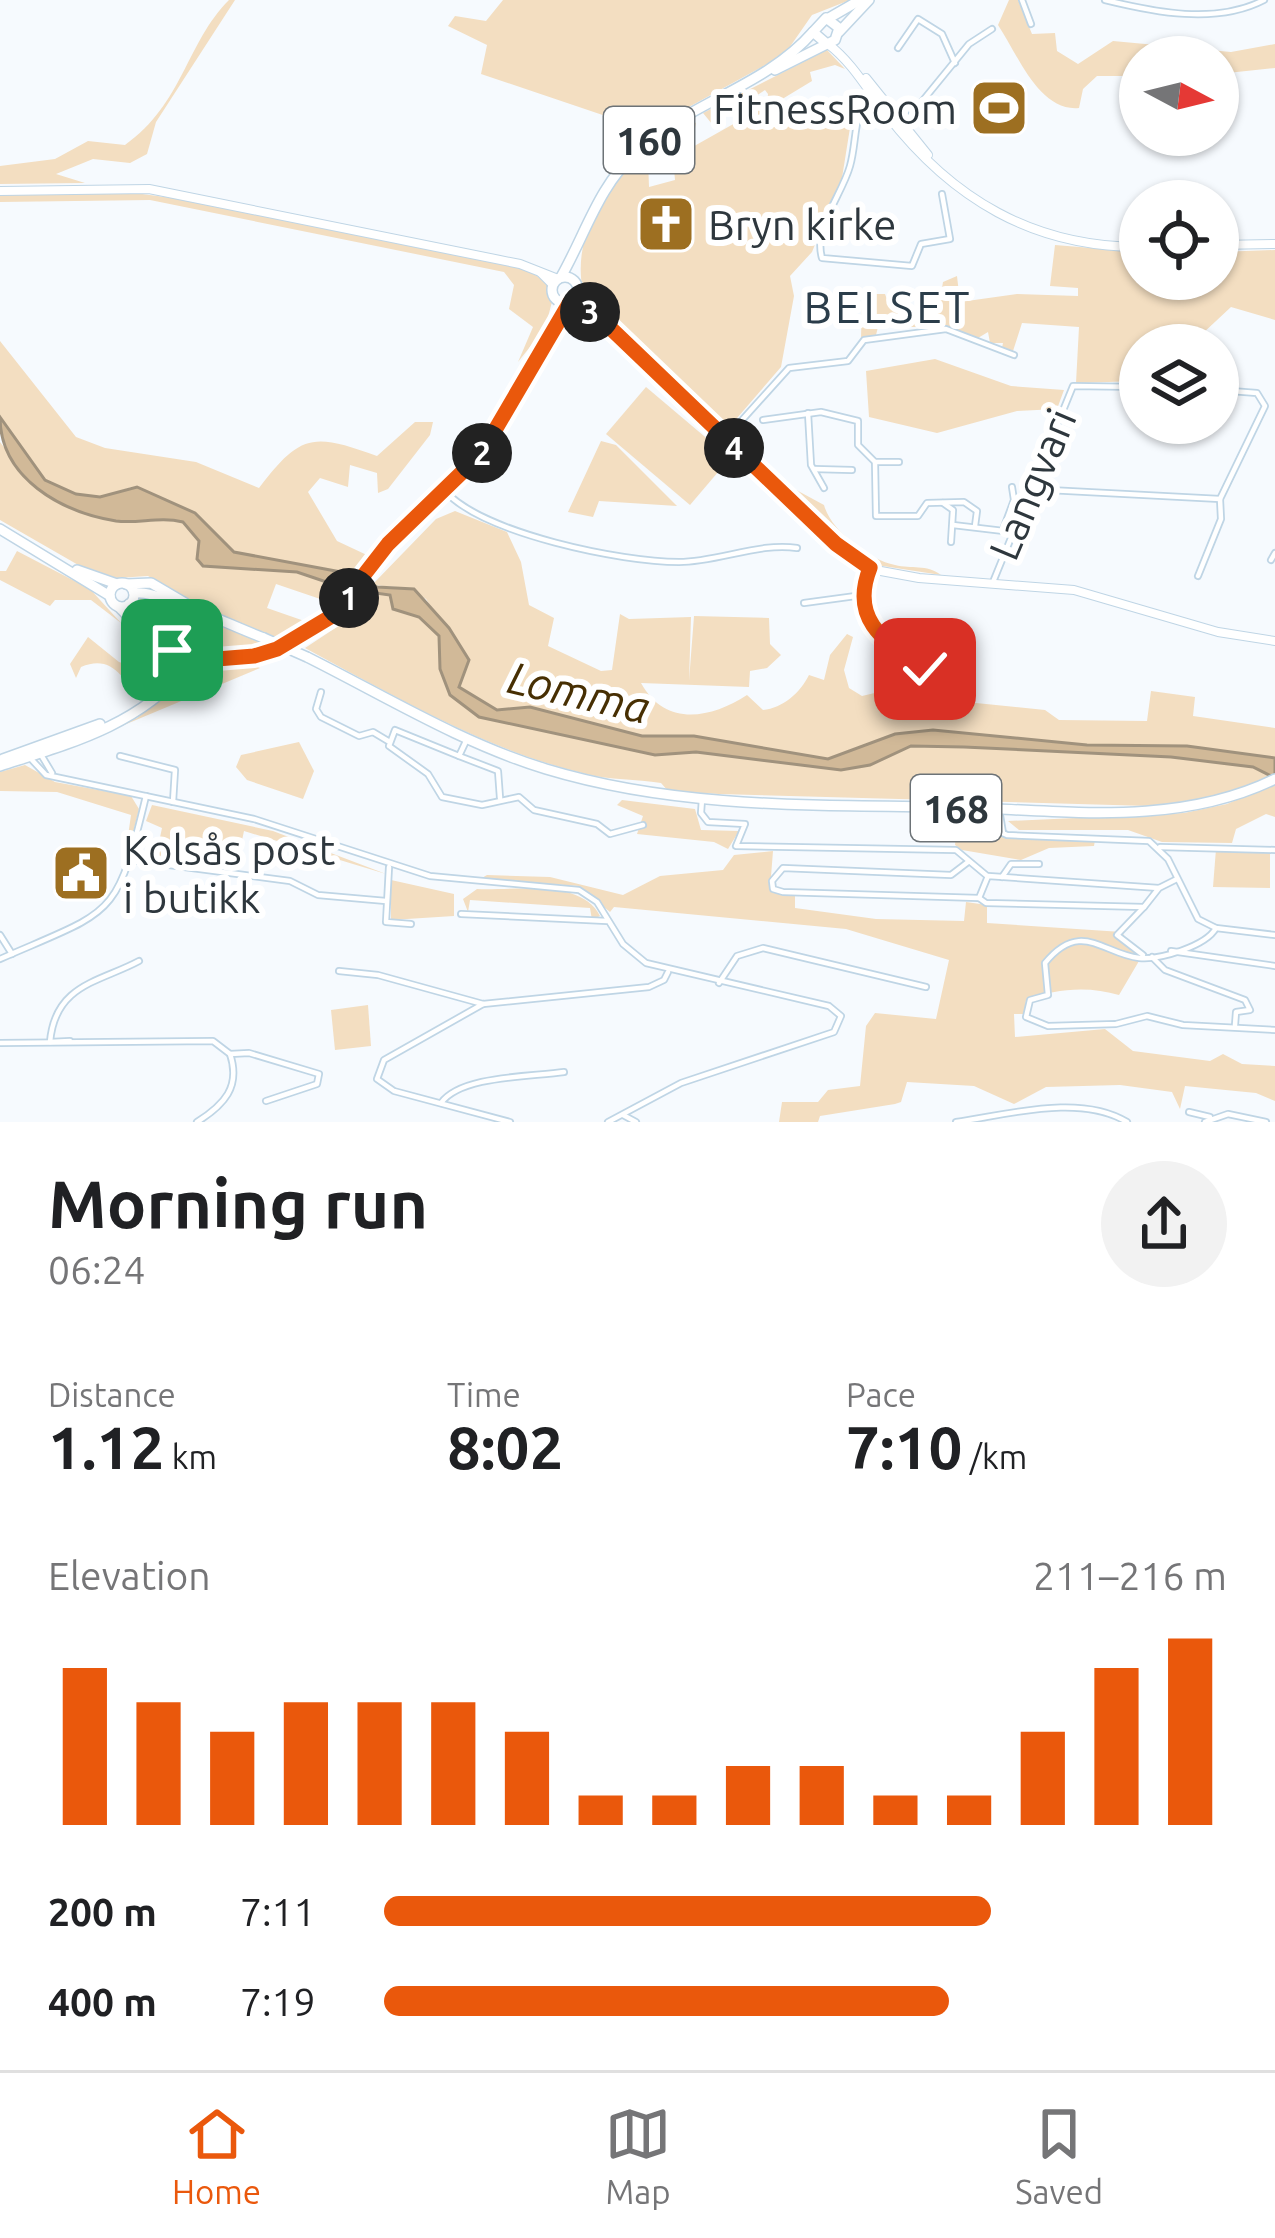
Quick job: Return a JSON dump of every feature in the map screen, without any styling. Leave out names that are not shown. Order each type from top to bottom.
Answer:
[{"type":"main road","name":"160","points":[[760,76],[813,32],[819,20],[865,0]]},
{"type":"main road","name":"160","points":[[171,658],[234,666],[274,650],[342,607],[416,517],[447,493],[481,454],[564,301],[577,244],[602,193],[638,150],[667,127],[827,44],[865,0]]},
{"type":"main road","points":[[829,18],[839,33]]},
{"type":"main road","points":[[813,32],[827,44]]},
{"type":"main road","name":"160","points":[[564,301],[565,282]]},
{"type":"main road","name":"168","points":[[0,529],[110,596],[157,593],[307,656],[467,739],[560,773],[666,795],[702,800],[1153,811],[1231,797],[1275,779]]},
{"type":"main road","name":"168","points":[[45,556],[125,594],[171,658]]},
{"type":"main road","name":"160","points":[[171,658],[188,662]]},
{"type":"main road","points":[[35,752],[142,707],[158,694],[171,658]]},
{"type":"main road","points":[[0,763],[131,718],[163,695],[188,662]]},
{"type":"street","points":[[1022,0],[1031,24]]},
{"type":"street","points":[[1105,0],[1175,13],[1241,9],[1264,0]]},
{"type":"street","points":[[898,48],[918,19],[942,34],[955,63]]},
{"type":"street","points":[[901,124],[992,29]]},
{"type":"street","points":[[839,33],[844,51],[872,90]]},
{"type":"street","points":[[827,44],[936,166],[986,209],[1032,232],[1076,243],[1119,246]]},
{"type":"street","points":[[872,90],[860,109],[850,166],[822,236],[822,258],[912,266],[920,244],[951,237],[942,194]]},
{"type":"street","points":[[0,191],[149,189],[535,268],[565,282],[725,440],[836,544],[870,568],[894,575],[1104,596],[1218,632],[1275,641]]},
{"type":"street","points":[[1239,245],[1275,244]]},
{"type":"street","points":[[564,301],[602,320]]},
{"type":"street","points":[[725,440],[789,368],[848,361],[864,340],[946,329],[1014,355]]},
{"type":"street","name":"Langvari","points":[[993,582],[1008,531],[1073,386],[1119,387]]},
{"type":"street","points":[[1198,576],[1220,522],[1220,499],[1264,406],[1257,393],[1239,392]]},
{"type":"street","points":[[763,419],[808,413],[858,421],[858,445],[874,462],[876,516],[918,516],[927,503],[943,503],[974,507],[974,526]]},
{"type":"street","points":[[808,413],[814,469],[824,488]]},
{"type":"street","points":[[874,462],[899,462]]},
{"type":"street","points":[[814,469],[852,470]]},
{"type":"street","points":[[953,525],[1008,531],[1012,487]]},
{"type":"street","points":[[1030,489],[1220,499]]},
{"type":"street","points":[[447,493],[470,512],[516,529],[650,560],[682,562],[797,548]]},
{"type":"street","points":[[943,503],[953,510],[951,542]]},
{"type":"street","points":[[870,568],[863,595],[871,628],[925,669],[952,678]]},
{"type":"street","points":[[804,603],[863,595]]},
{"type":"street","points":[[321,692],[316,709],[321,717],[359,736],[373,732],[389,741]]},
{"type":"street","points":[[500,798],[498,771],[395,730],[389,741],[392,752],[428,774],[442,797],[482,805],[519,797],[533,810],[597,824],[610,834],[643,825]]},
{"type":"street","points":[[459,756],[467,739]]},
{"type":"street","points":[[35,752],[40,771],[265,822],[389,867],[470,884],[579,890],[592,897],[636,956],[668,972],[829,1006],[842,1023],[834,1032],[681,1083],[608,1122]]},
{"type":"street","points":[[120,756],[175,770],[172,802]]},
{"type":"street","points":[[0,959],[96,916],[121,890],[146,796]]},
{"type":"street","points":[[702,800],[701,813],[708,822],[745,824],[736,846],[742,850],[777,845],[956,850],[988,876],[1159,888]]},
{"type":"street","points":[[993,808],[992,824],[1003,833],[1132,838],[1160,847],[1275,850]]},
{"type":"street","points":[[993,808],[1003,833]]},
{"type":"street","points":[[1160,847],[1191,912],[1216,928],[1275,935]]},
{"type":"street","points":[[131,860],[290,881],[318,895],[386,902]]},
{"type":"street","points":[[968,862],[950,875],[783,868],[772,881],[773,889],[783,892],[1144,907]]},
{"type":"street","points":[[1002,878],[1011,864],[1039,864]]},
{"type":"street","points":[[389,867],[386,922],[411,924]]},
{"type":"street","points":[[979,898],[988,876]]},
{"type":"street","points":[[1177,879],[1159,888],[1117,934],[1165,970],[1245,1000],[1250,1010],[1236,1012],[1235,1025]]},
{"type":"street","points":[[461,914],[607,921]]},
{"type":"street","points":[[1216,928],[1206,940],[1149,957],[1084,942],[1059,948],[1045,963],[1048,995],[1030,1000],[1026,1017],[1048,1026],[1119,1023],[1152,1016],[1183,1025],[1275,1030]]},
{"type":"street","points":[[0,936],[12,954]]},
{"type":"street","points":[[719,983],[737,956],[763,948],[926,986]]},
{"type":"street","points":[[1171,951],[1275,966]]},
{"type":"street","points":[[50,1042],[62,1007],[80,988],[139,961]]},
{"type":"street","points":[[339,970],[378,975],[483,1004],[650,987],[668,972]]},
{"type":"street","points":[[483,1004],[384,1060],[377,1072],[386,1088],[510,1122]]},
{"type":"street","points":[[0,1043],[199,1038],[220,1043],[230,1054],[235,1077],[230,1092],[197,1122]]},
{"type":"street","points":[[230,1054],[249,1053],[319,1075],[317,1084],[266,1101]]},
{"type":"street","points":[[441,1103],[451,1092],[471,1086],[564,1072]]},
{"type":"street","points":[[956,1122],[1034,1112],[1095,1111],[1127,1122]]},
{"type":"street","points":[[1034,1112],[1037,1122]]},
{"type":"street","points":[[1189,1112],[1208,1119],[1263,1120]]},
{"type":"street","points":[[622,1115],[636,1122]]},
{"type":"shaded area","points":[[229,0],[235,0],[156,122],[147,154],[130,163],[93,159],[56,174],[85,183],[0,184],[0,166],[55,159],[88,141],[125,145],[160,111],[203,35]]},
{"type":"shaded area","points":[[503,0],[850,0],[812,15],[787,51],[769,63],[647,130],[481,74],[487,45],[448,26],[455,16],[486,21]]},
{"type":"shaded area","points":[[1009,0],[1018,0],[1032,34],[1055,33],[1057,51],[1078,64],[1119,42],[1119,76],[1097,76],[1083,89],[1079,108],[1065,107],[1052,101],[1031,79],[998,25]]},
{"type":"shaded area","points":[[1275,44],[1275,68],[1239,72],[1239,51]]},
{"type":"shaded area","points":[[827,50],[845,69],[835,65],[810,72],[812,81],[779,101],[789,114],[853,109],[842,178],[812,252],[790,276],[794,296],[781,367],[725,432],[583,292],[585,239],[608,192],[666,136],[688,120],[696,123],[693,138],[648,159],[649,187],[675,180],[673,158],[767,105],[768,94],[765,90],[712,124],[703,113]]},
{"type":"shaded area","points":[[113,190],[216,204],[525,268],[547,283],[552,302],[545,328],[518,362],[533,327],[509,309],[514,285],[504,272],[150,200],[0,202],[0,195]]},
{"type":"shaded area","points":[[1055,245],[1119,250],[1119,300],[1239,300],[1239,251],[1275,250],[1275,320],[1231,307],[1213,324],[1119,324],[1119,382],[1076,383],[1079,327],[1022,323],[1013,351],[1002,348],[1003,343],[990,343],[988,332],[978,338],[946,327],[878,327],[876,335],[861,339],[862,294],[885,294],[888,302],[899,304],[897,322],[936,324],[943,282],[957,276],[960,302],[1017,294],[1078,296],[1078,288],[1050,286]]},
{"type":"shaded area","points":[[0,341],[76,437],[105,448],[196,462],[259,488],[286,457],[310,443],[337,444],[377,456],[415,422],[433,422],[430,435],[388,489],[378,493],[377,473],[350,465],[348,487],[320,478],[308,492],[337,541],[369,556],[357,575],[234,552],[187,509],[132,487],[100,497],[76,494],[45,480],[0,417]]},
{"type":"shaded area","points":[[935,359],[1011,386],[1064,390],[1057,409],[1017,411],[937,433],[869,417],[866,371]]},
{"type":"shaded area","points":[[646,387],[730,458],[690,505],[606,434]]},
{"type":"shaded area","points":[[0,417],[45,480],[76,494],[100,497],[137,487],[195,513],[234,552],[357,575],[377,587],[414,589],[449,628],[469,660],[459,687],[497,710],[530,707],[642,736],[694,736],[828,759],[895,734],[933,730],[1087,745],[1187,746],[1275,758],[1275,778],[1253,767],[1171,757],[911,746],[870,765],[841,770],[696,752],[655,755],[479,717],[450,695],[440,669],[439,636],[419,617],[393,609],[390,595],[347,589],[297,572],[203,566],[197,559],[199,541],[183,522],[116,521],[75,510],[22,474],[10,458]]},
{"type":"shaded area","points":[[737,432],[787,485],[824,505],[834,525],[863,551],[885,562],[941,575],[870,564],[735,444]]},
{"type":"shaded area","points":[[601,441],[616,445],[677,506],[599,501],[593,517],[568,512]]},
{"type":"shaded area","points":[[0,442],[36,482],[79,510],[115,521],[183,522],[200,542],[197,547],[214,558],[233,565],[310,574],[347,589],[332,603],[276,584],[267,608],[313,624],[286,641],[201,608],[148,576],[117,578],[80,566],[0,520]]},
{"type":"shaded area","points":[[455,511],[507,532],[521,562],[529,605],[554,618],[548,646],[601,671],[612,670],[620,614],[629,619],[691,617],[689,681],[694,616],[769,618],[770,644],[781,655],[767,668],[750,671],[749,687],[641,683],[662,707],[675,712],[704,713],[747,695],[763,710],[784,703],[809,675],[824,680],[830,655],[847,634],[853,637],[844,670],[849,688],[862,696],[900,687],[927,698],[1045,710],[1059,720],[1147,721],[1151,691],[1195,697],[1193,716],[1275,728],[1275,758],[1187,746],[1087,745],[933,730],[895,734],[829,759],[694,736],[642,736],[531,707],[497,710],[459,687],[462,655],[426,599],[408,588],[372,585],[436,519]]},
{"type":"shaded area","points":[[17,551],[90,589],[121,623],[91,600],[55,600],[50,606],[0,580],[0,571],[6,571]]},
{"type":"shaded area","points":[[367,591],[390,595],[393,609],[419,617],[439,636],[440,669],[457,701],[479,717],[655,755],[696,752],[841,770],[870,765],[911,746],[964,747],[1171,757],[1253,767],[1272,776],[1222,796],[1149,806],[719,794],[668,791],[661,783],[595,776],[477,737],[305,648],[346,621]]},
{"type":"shaded area","points":[[145,595],[271,647],[235,655],[185,644],[140,616],[136,601]]},
{"type":"shaded area","points":[[88,637],[119,662],[159,674],[140,700],[109,666],[81,667],[76,678],[70,664]]},
{"type":"shaded area","points":[[250,664],[260,668],[50,756],[137,718],[194,670]]},
{"type":"shaded area","points":[[299,742],[314,771],[303,799],[247,780],[236,767],[241,755]]},
{"type":"shaded area","points":[[25,765],[55,782],[131,796],[139,809],[133,833],[128,836],[131,815],[57,792],[0,791],[0,772]]},
{"type":"shaded area","points":[[1275,783],[1275,817],[1266,814],[1236,829],[1232,843],[1162,842],[1128,830],[1019,830],[1008,821],[1184,813],[1227,804]]},
{"type":"shaded area","points":[[622,800],[695,809],[701,830],[739,831],[728,849],[714,842],[637,834],[643,816],[617,805]]},
{"type":"shaded area","points":[[152,805],[273,831],[386,874],[244,831],[235,873],[155,861],[162,828],[146,821]]},
{"type":"shaded area","points":[[920,812],[981,813],[1004,837],[1095,840],[1094,846],[1049,848],[1021,860],[962,850],[955,845],[957,826],[927,819]]},
{"type":"shaded area","points":[[1216,849],[1270,853],[1270,888],[1213,887]]},
{"type":"shaded area","points":[[773,851],[770,889],[795,893],[795,908],[876,919],[964,921],[966,902],[987,905],[987,923],[1122,932],[1139,961],[1119,995],[1073,990],[1026,1000],[1024,1014],[1014,1014],[1015,1037],[1105,1029],[1133,1051],[1210,1061],[1223,1054],[1242,1064],[1275,1066],[1275,1101],[1256,1093],[1185,1086],[1180,1109],[1172,1092],[1120,1085],[1046,1087],[1014,1104],[974,1086],[907,1082],[901,1102],[895,1104],[820,1116],[818,1122],[779,1122],[782,1102],[818,1102],[828,1090],[860,1086],[866,1026],[875,1013],[936,1019],[949,960],[846,929],[614,907],[610,912],[579,886],[480,879],[487,875],[550,877],[623,895],[660,876],[723,870],[734,855]]},
{"type":"shaded area","points":[[391,880],[454,894],[454,916],[391,920]]},
{"type":"shaded area","points":[[477,889],[563,891],[591,904],[600,916],[592,920],[590,908],[470,900],[468,912],[463,899]]},
{"type":"shaded area","points":[[368,1005],[371,1046],[335,1050],[331,1010]]},
{"type":"place","name":"FitnessRoom","points":[[999,108]]},
{"type":"place","name":"Bryn kirke","points":[[666,224]]},
{"type":"place","name":"Kolsås post i butikk","points":[[81,873]]},
{"type":"district","name":"BELSET","points":[[888,306]]},
{"type":"route","points":[[172,650],[180,647],[217,659],[254,656],[277,649],[332,616],[388,544],[481,454],[545,337],[570,302],[602,320],[836,544],[870,568],[863,604],[871,628],[925,669]]},
{"type":"water label","name":"Lomma","points":[[579,692]]}]
